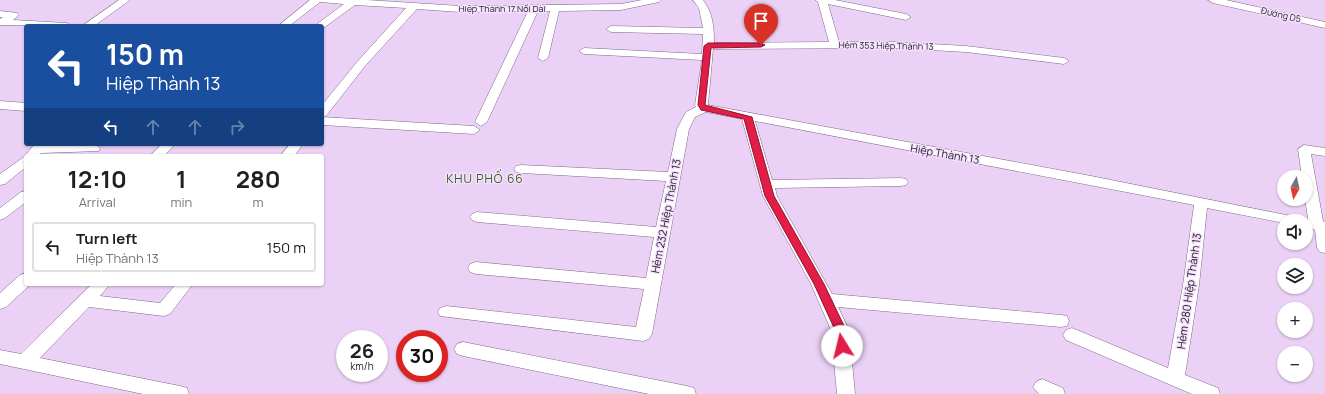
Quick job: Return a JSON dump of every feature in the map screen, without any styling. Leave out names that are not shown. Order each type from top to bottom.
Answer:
[{"type":"street","points":[[90,24],[126,0]]},
{"type":"street","points":[[286,24],[316,0]]},
{"type":"street","name":"Hiệp Thành 17 Nối Dài","points":[[323,0],[444,8],[534,9],[622,7],[656,0]]},
{"type":"street","points":[[444,8],[454,0]]},
{"type":"street","points":[[698,0],[702,3],[706,13],[708,31],[701,105],[704,108]]},
{"type":"street","points":[[835,46],[822,0],[906,17]]},
{"type":"street","name":"Đường D5","points":[[1217,0],[1325,25]]},
{"type":"street","points":[[324,24],[354,2]]},
{"type":"street","points":[[324,110],[361,64],[414,6]]},
{"type":"street","points":[[324,121],[478,126],[534,9]]},
{"type":"street","points":[[544,58],[555,9]]},
{"type":"street","points":[[0,14],[14,15],[2,22],[34,24]]},
{"type":"street","points":[[610,30],[708,31]]},
{"type":"street","name":"Hẻm 353 Hiệp Thành 13","points":[[584,52],[707,51],[895,45],[966,49],[1064,61]]},
{"type":"street","points":[[0,105],[24,107]]},
{"type":"street","name":"Hiệp Thành 13","points":[[704,108],[1277,217]]},
{"type":"street","name":"Hẻm 232 Hiệp Thành 13","points":[[446,312],[643,334],[683,129],[690,115],[704,108]]},
{"type":"street","points":[[748,117],[770,196],[826,300],[840,330],[846,394]]},
{"type":"street","points":[[159,154],[167,146]]},
{"type":"street","points":[[289,154],[295,146]]},
{"type":"street","points":[[36,150],[55,147],[94,148]]},
{"type":"street","points":[[1325,152],[1304,149],[1317,225],[1325,248]]},
{"type":"street","points":[[0,181],[24,162]]},
{"type":"street","points":[[521,168],[674,177]]},
{"type":"street","points":[[766,184],[901,182]]},
{"type":"street","points":[[0,215],[24,197]]},
{"type":"street","name":"Hẻm 280 Hiệp Thành 13","points":[[1175,380],[1191,285],[1201,202]]},
{"type":"street","points":[[477,217],[662,233]]},
{"type":"street","points":[[476,268],[652,284]]},
{"type":"street","points":[[0,303],[24,281]]},
{"type":"street","points":[[25,362],[100,286]]},
{"type":"street","points":[[86,301],[164,310],[183,286]]},
{"type":"street","points":[[826,300],[1067,328],[1175,380],[1211,394]]},
{"type":"street","points":[[463,349],[687,394]]},
{"type":"street","points":[[0,357],[180,394]]},
{"type":"district","name":"KHU PHỐ 66","points":[[485,179]]},
{"type":"route","points":[[761,45],[708,46],[701,105],[704,108],[748,117],[770,196],[819,284],[840,330],[842,346]]}]
